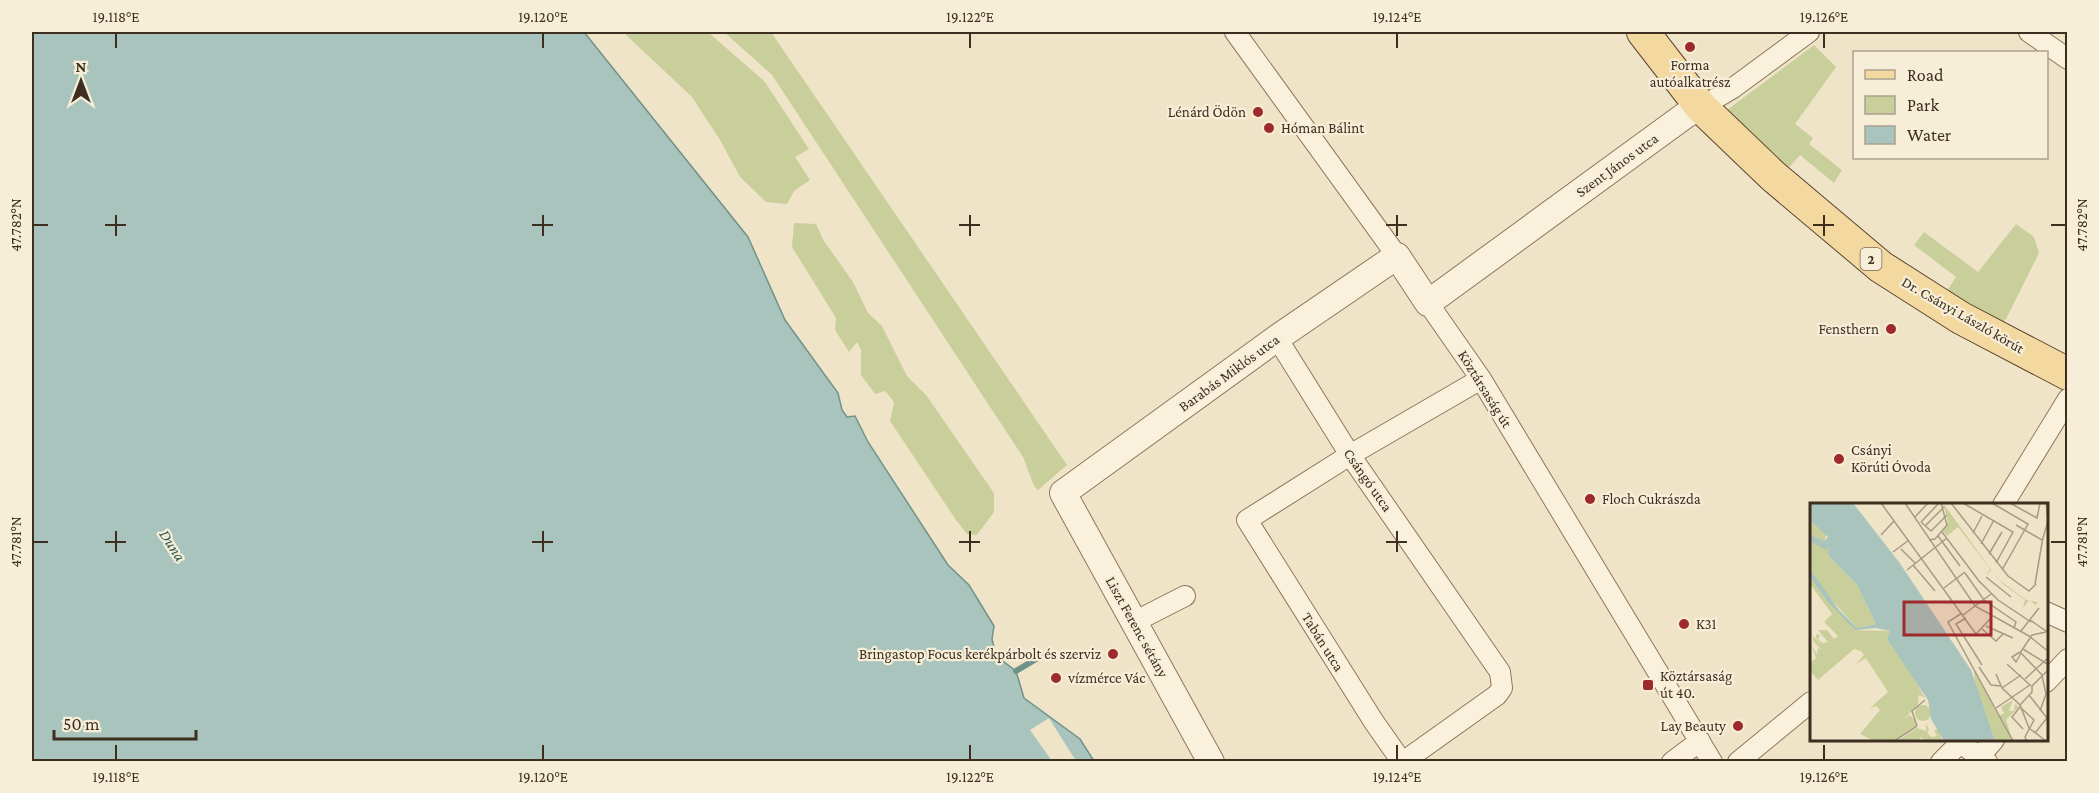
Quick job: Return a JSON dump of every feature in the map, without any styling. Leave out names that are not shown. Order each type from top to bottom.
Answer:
[{"type":"main road","name":"2","points":[[1643,32],[1701,107]]},
{"type":"main road","name":"Dr. Csányi László körút","points":[[1701,107],[1773,176],[1881,267],[1961,318],[2067,374]]},
{"type":"street","name":"Köztársaság út","points":[[1235,32],[1397,256],[1481,379],[1712,762]]},
{"type":"street","name":"Szent János utca","points":[[1428,303],[1687,114],[1733,88],[1809,32]]},
{"type":"street","points":[[2029,32],[2067,59]]},
{"type":"street","name":"Barabás Miklós utca","points":[[1064,493],[1277,338],[1397,256]]},
{"type":"street","name":"Csángó utca","points":[[1277,338],[1350,455],[1496,662],[1502,679],[1502,688],[1497,695],[1402,762]]},
{"type":"street","points":[[1350,455],[1481,379]]},
{"type":"street","points":[[2004,503],[2067,399]]},
{"type":"street","name":"Tabán utca","points":[[1350,455],[1247,520],[1374,722],[1402,762]]},
{"type":"street","name":"Liszt Ferenc sétány","points":[[1064,493],[1211,762]]},
{"type":"street","points":[[1134,622],[1185,596]]},
{"type":"street","points":[[2048,613],[2067,622]]},
{"type":"street","points":[[2048,680],[2067,659]]},
{"type":"street","points":[[1738,762],[1810,703]]},
{"type":"street","points":[[1672,762],[1700,741]]},
{"type":"street","points":[[1941,762],[1957,742],[1983,759],[1993,742]]},
{"type":"green space","points":[[619,32],[708,32],[765,82],[809,149],[795,157],[810,180],[794,191],[787,204],[766,202],[740,177],[720,140],[692,97],[624,33]]},
{"type":"green space","points":[[724,32],[771,32],[1067,465],[1038,490],[1034,486],[1023,457],[772,75]]},
{"type":"green space","points":[[1814,45],[1836,67],[1795,124],[1813,138],[1809,144],[1842,170],[1834,183],[1800,155],[1785,172],[1723,113]]},
{"type":"green space","points":[[794,223],[816,224],[824,241],[853,282],[868,313],[882,326],[907,376],[926,395],[994,493],[994,512],[977,535],[967,534],[956,520],[890,421],[894,402],[885,391],[875,394],[861,375],[861,350],[857,342],[849,352],[835,330],[836,318],[792,247]]},
{"type":"green space","points":[[2016,224],[2034,237],[2039,253],[2002,327],[1943,297],[1956,277],[1914,245],[1924,232],[1978,272]]},
{"type":"water","name":"Duna","points":[[32,32],[584,32],[748,237],[785,320],[838,393],[842,410],[847,417],[855,416],[868,442],[948,565],[969,585],[994,626],[992,639],[996,656],[1016,671],[1024,698],[1080,739],[1094,761],[32,761]]},
{"type":"pier","points":[[1049,718],[1076,761],[1052,761],[1030,730]]},
{"type":"waterway","points":[[1016,671],[1043,655]]},
{"type":"place","name":"Forma autóalkatrész","points":[[1690,47]]},
{"type":"place","name":"Lénárd Ödön","points":[[1258,112]]},
{"type":"place","name":"Hóman Bálint","points":[[1269,128]]},
{"type":"place","name":"Fensthern","points":[[1891,329]]},
{"type":"place","name":"Csányi Körúti Óvoda","points":[[1839,459]]},
{"type":"place","name":"Floch Cukrászda","points":[[1590,499]]},
{"type":"place","name":"K31","points":[[1684,624]]},
{"type":"place","name":"Bringastop Focus kerékpárbolt és szerviz","points":[[1113,654]]},
{"type":"place","name":"vízmérce Vác","points":[[1056,678]]},
{"type":"place","name":"Köztársaság út 40.","points":[[1648,685]]},
{"type":"place","name":"Lay Beauty","points":[[1738,726]]}]
